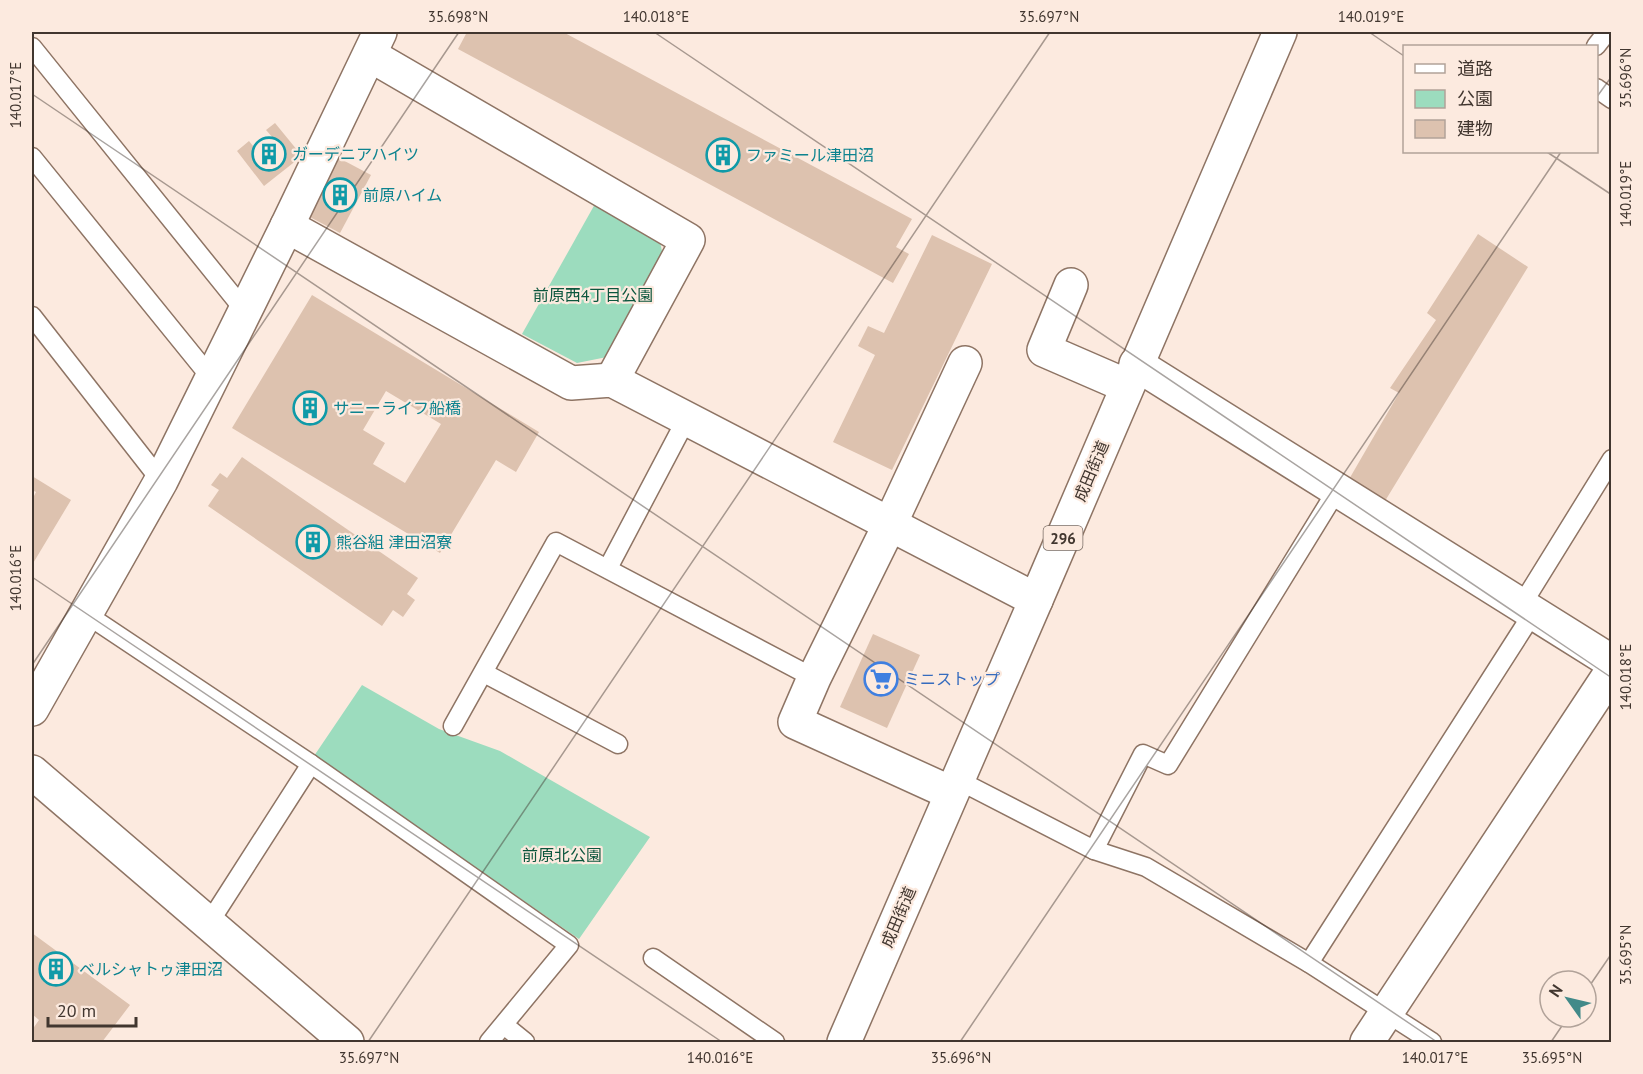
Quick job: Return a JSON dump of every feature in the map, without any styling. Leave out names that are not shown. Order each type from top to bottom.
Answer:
[{"type":"main road","name":"成田街道","points":[[844,1042],[1280,32]]},
{"type":"main road","points":[[32,710],[161,481],[375,43],[688,240],[612,380]]},
{"type":"main road","points":[[287,226],[571,383],[612,380],[1036,600]]},
{"type":"main road","points":[[1071,285],[1044,350],[1132,375],[1337,490],[1611,662]]},
{"type":"main road","points":[[954,787],[795,722],[965,363]]},
{"type":"main road","points":[[1367,1042],[1611,672]]},
{"type":"main road","points":[[32,772],[347,1042]]},
{"type":"lane","points":[[1597,45],[1607,32]]},
{"type":"lane","points":[[32,47],[245,311]]},
{"type":"lane","points":[[1598,89],[1611,99]]},
{"type":"lane","points":[[32,157],[212,379]]},
{"type":"lane","points":[[32,316],[161,481]]},
{"type":"lane","points":[[608,568],[687,418]]},
{"type":"lane","points":[[1309,963],[1527,609],[1611,459]]},
{"type":"lane","points":[[1094,850],[1143,754],[1168,765],[1337,490]]},
{"type":"lane","points":[[453,726],[556,542],[814,678]]},
{"type":"lane","points":[[86,614],[311,764],[569,945],[489,1042]]},
{"type":"lane","points":[[484,673],[618,744]]},
{"type":"lane","points":[[209,923],[311,764]]},
{"type":"lane","points":[[954,787],[1094,850],[1146,867],[1309,963],[1432,1042]]},
{"type":"lane","points":[[652,958],[775,1042]]},
{"type":"lane","points":[[504,1025],[525,1042]]},
{"type":"green space","name":"前原西4丁目公園","points":[[595,204],[659,237],[663,256],[607,357],[577,363],[522,334]]},
{"type":"green space","name":"前原北公園","points":[[362,685],[439,729],[500,751],[650,837],[579,939],[314,756]]},
{"type":"building","name":"ファミール津田沼","points":[[467,32],[563,32],[912,219],[896,247],[909,254],[893,283],[458,49]]},
{"type":"building","name":"ガーデニアハイツ","points":[[275,123],[302,156],[264,186],[237,151],[249,141],[257,151],[273,138],[266,130]]},
{"type":"building","name":"前原ハイム","points":[[339,158],[371,175],[340,233],[308,216]]},
{"type":"building","points":[[1478,234],[1528,267],[1385,501],[1348,481],[1399,393],[1390,388],[1436,320],[1427,313]]},
{"type":"building","points":[[932,235],[992,264],[892,470],[833,442],[875,355],[858,346],[868,326],[884,333]]},
{"type":"building","name":"サニーライフ船橋","points":[[312,295],[539,432],[516,472],[496,460],[440,553],[232,428]],"holes":[[[386,391],[441,424],[405,483],[373,464],[385,443],[363,430]]]},
{"type":"building","name":"熊谷組 津田沼寮","points":[[242,457],[418,578],[407,594],[415,600],[403,617],[393,610],[382,626],[208,506],[219,490],[211,485],[220,473],[227,478]]},
{"type":"building","points":[[32,476],[71,500],[32,565],[32,500],[36,492],[32,490]]},
{"type":"building","points":[[873,634],[920,655],[887,728],[840,707]]},
{"type":"building","name":"ベルシャトゥ津田沼","points":[[32,933],[130,1005],[102,1042],[32,1042],[32,1030],[39,1020],[32,1014]]},
{"type":"place","name":"ガーデニアハイツ","points":[[269,154]]},
{"type":"place","name":"ファミール津田沼","points":[[723,155]]},
{"type":"place","name":"前原ハイム","points":[[340,195]]},
{"type":"place","name":"サニーライフ船橋","points":[[310,408]]},
{"type":"place","name":"熊谷組 津田沼寮","points":[[313,542]]},
{"type":"place","name":"ミニストップ","points":[[881,679]]},
{"type":"place","name":"ベルシャトゥ津田沼","points":[[56,969]]}]
